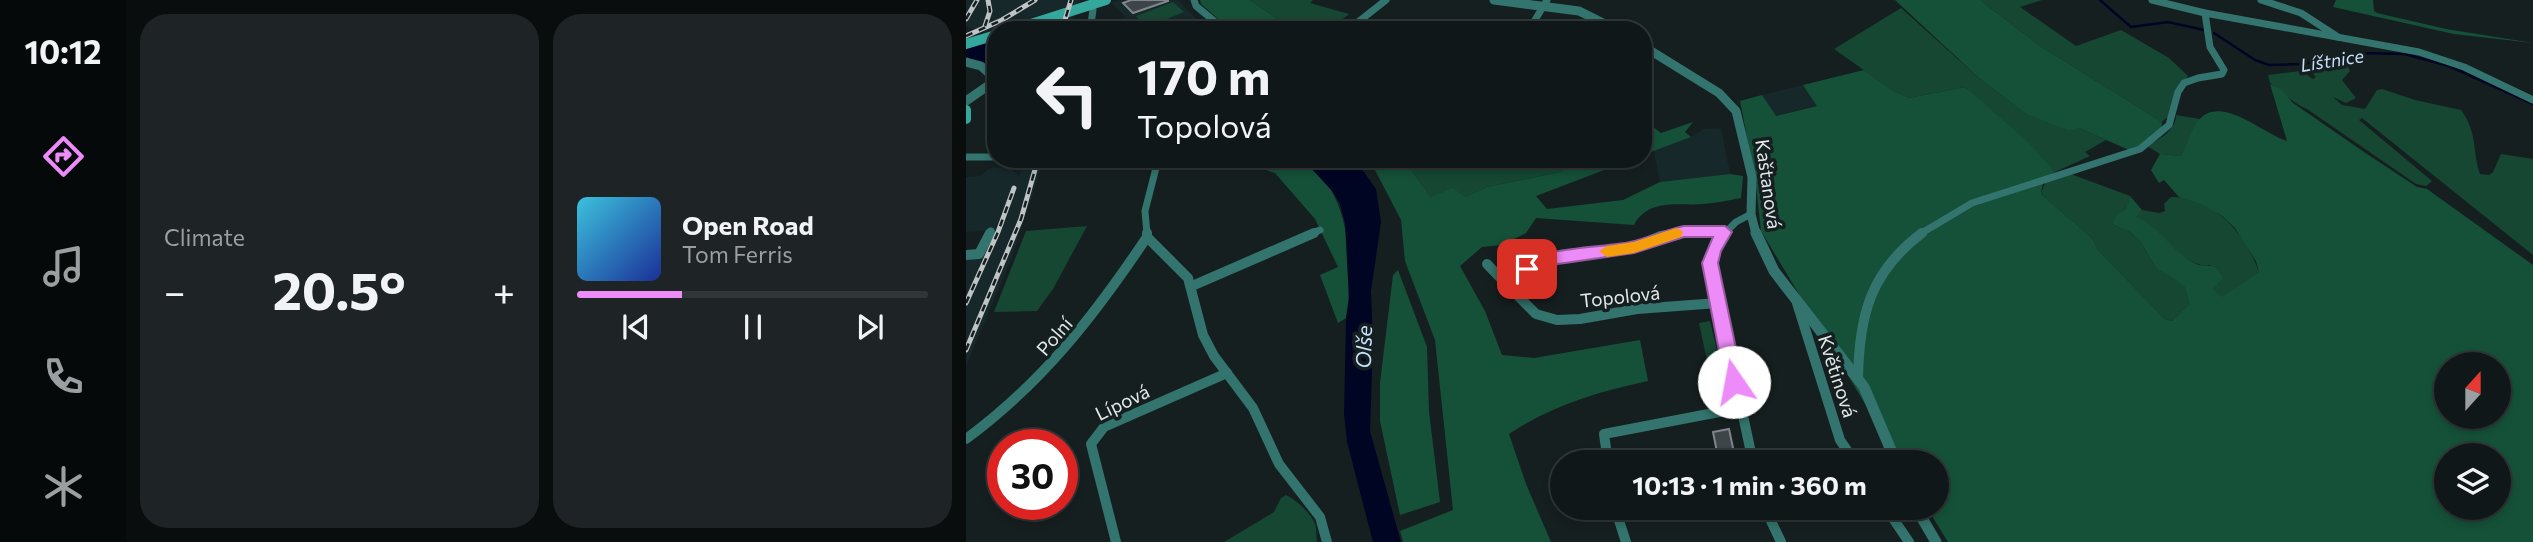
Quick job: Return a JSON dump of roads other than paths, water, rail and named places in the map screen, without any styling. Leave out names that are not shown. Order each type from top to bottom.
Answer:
[{"type":"main road","points":[[1040,21],[1106,0]]},
{"type":"main road","points":[[1041,21],[1094,5]]},
{"type":"main road","points":[[966,44],[987,37]]},
{"type":"street","points":[[1194,0],[1196,6],[1214,21]]},
{"type":"street","points":[[1360,21],[1387,0]]},
{"type":"street","points":[[1494,0],[1545,3],[1586,13],[1601,21]]},
{"type":"street","points":[[2152,0],[2205,13],[2400,48],[2443,59],[2533,100]]},
{"type":"street","points":[[2260,0],[2301,13],[2333,31],[2340,38]]},
{"type":"street","points":[[1534,21],[1545,3]]},
{"type":"street","points":[[1858,379],[1859,350],[1870,300],[1877,280],[1897,256],[1935,225],[1970,204],[2027,187],[2062,172],[2096,165],[2139,149],[2157,138],[2172,120],[2174,101],[2181,85],[2189,80],[2222,74],[2224,69],[2210,47],[2205,13]]},
{"type":"street","name":"Kaštanová","points":[[1652,52],[1719,93],[1733,106],[1746,144],[1752,177],[1751,214],[1758,241],[1774,271],[1864,387],[1891,450]]},
{"type":"street","points":[[966,62],[987,70]]},
{"type":"street","points":[[966,94],[987,84]]},
{"type":"street","points":[[966,101],[987,85]]},
{"type":"street","points":[[967,115],[987,87]]},
{"type":"street","points":[[966,157],[987,157]]},
{"type":"street","points":[[1156,168],[1145,211],[1147,237],[1173,260],[1192,286],[1203,335],[1252,408],[1279,464],[1320,517],[1327,542]]},
{"type":"street","points":[[1750,450],[1710,263],[1713,250],[1725,232],[1751,214]]},
{"type":"street","points":[[1192,286],[1320,230]]},
{"type":"street","points":[[966,255],[979,254],[991,231]]},
{"type":"street","points":[[1513,291],[1527,269],[1548,260],[1634,247],[1661,236],[1684,232],[1725,232]]},
{"type":"street","name":"Polní","points":[[966,439],[1024,396],[1067,350],[1097,312],[1147,237]]},
{"type":"street","name":"Topolová","points":[[1487,264],[1535,313],[1545,317],[1564,320],[1636,309],[1682,309],[1718,303]]},
{"type":"street","name":"Květinová","points":[[1795,298],[1840,440],[1847,450]]},
{"type":"street","name":"Lípová","points":[[1116,542],[1091,444],[1096,434],[1104,427],[1227,373]]},
{"type":"street","points":[[1606,450],[1604,434],[1740,408]]},
{"type":"street","points":[[1619,520],[1626,542]]},
{"type":"street","points":[[1771,520],[1781,542]]},
{"type":"street","points":[[1894,520],[1909,542]]},
{"type":"street","points":[[1923,520],[1936,542]]},
{"type":"water","points":[[966,40],[987,44],[987,65],[966,57]]},
{"type":"water","name":"Olše","points":[[1311,168],[1360,168],[1376,189],[1381,222],[1371,291],[1373,343],[1370,431],[1401,542],[1373,542],[1347,442],[1344,414],[1346,318],[1349,299],[1345,223],[1340,204]]},
{"type":"waterway","name":"Líštnice","points":[[2100,0],[2131,27],[2168,22],[2204,30]]},
{"type":"waterway","name":"Líštnice","points":[[2214,33],[2255,60],[2269,65],[2303,64],[2359,53],[2405,54],[2449,66],[2533,104]]},
{"type":"railway","points":[[966,19],[977,0]]},
{"type":"railway","points":[[985,26],[990,11],[988,0]]},
{"type":"railway","points":[[1000,21],[1035,0]]},
{"type":"railway","points":[[1065,21],[1071,0]]},
{"type":"railway","points":[[966,36],[987,27]]},
{"type":"railway","points":[[966,350],[1021,219],[1035,168]]},
{"type":"railway","points":[[966,303],[998,232],[1014,188]]}]
